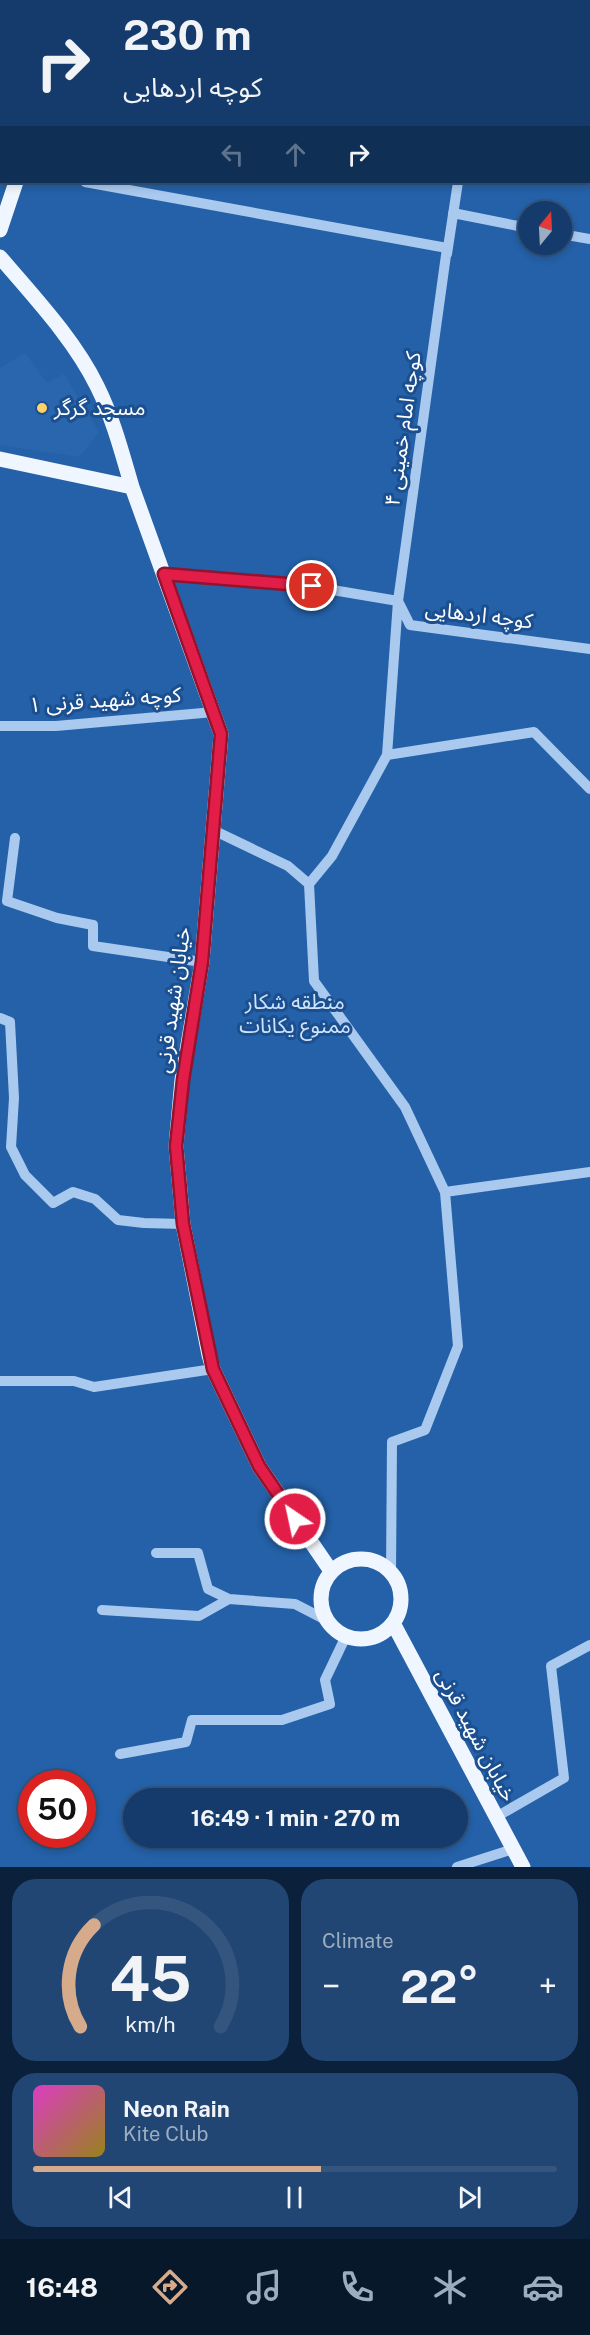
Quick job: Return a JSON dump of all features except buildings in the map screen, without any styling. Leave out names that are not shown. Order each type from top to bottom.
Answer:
[{"type":"main road","points":[[0,230],[16,183]]},
{"type":"main road","name":"خیابان شهید قرنی","points":[[0,257],[50,317],[97,385],[116,431],[132,487],[221,734],[202,962],[183,1080],[176,1146],[183,1224],[213,1369],[259,1466],[331,1571]]},
{"type":"main road","points":[[0,459],[132,487]]},
{"type":"main road","points":[[355,1559],[369,1559],[381,1564],[392,1573],[401,1598],[399,1611],[393,1623],[372,1637],[359,1639],[346,1636],[326,1620],[321,1595],[324,1582],[331,1571],[342,1563],[355,1559]]},
{"type":"main road","name":"خیابان شهید قرنی","points":[[393,1623],[522,1867]]},
{"type":"street","points":[[90,183],[447,248],[446,260]]},
{"type":"street","name":"کوچه امام خمینی ۴","points":[[387,755],[398,600],[458,183]]},
{"type":"street","points":[[453,213],[518,226]]},
{"type":"street","points":[[572,236],[590,239]]},
{"type":"street","name":"کوچه اردهایی","points":[[164,574],[291,583],[398,600],[410,626],[590,649]]},
{"type":"street","name":"کوچه شهید قرنی ۱","points":[[0,726],[56,726],[213,712]]},
{"type":"street","points":[[392,1573],[392,1442],[425,1430],[458,1346],[445,1192],[405,1107],[315,981],[309,884],[332,856],[387,755],[534,732],[590,789]]},
{"type":"street","points":[[213,831],[288,866],[309,884]]},
{"type":"street","points":[[15,838],[8,901],[57,918],[93,925],[93,946],[202,962]]},
{"type":"street","points":[[0,1018],[10,1022],[14,1098],[11,1147],[25,1175],[52,1203],[73,1192],[94,1199],[118,1220],[183,1224]]},
{"type":"street","points":[[445,1192],[590,1172]]},
{"type":"street","points":[[0,1381],[74,1381],[94,1387],[213,1369]]},
{"type":"street","points":[[156,1553],[198,1553],[208,1589],[229,1599],[295,1604],[326,1620]]},
{"type":"street","points":[[102,1610],[199,1616],[229,1599]]},
{"type":"street","points":[[120,1754],[186,1742],[192,1720],[282,1720],[330,1704],[325,1680],[346,1636]]},
{"type":"street","points":[[496,1817],[564,1778],[551,1666],[590,1645]]},
{"type":"street","points":[[457,1867],[513,1849]]},
{"type":"green space","name":"منطقه شکار ممنوع یکانات","points":[[0,183],[590,183],[590,1867],[0,1867]]},
{"type":"place","name":"مسجد گرگر","points":[[42,408]]},
{"type":"route","points":[[295,1519],[259,1466],[213,1369],[183,1224],[176,1146],[183,1080],[202,962],[221,734],[164,574],[312,586]]}]
